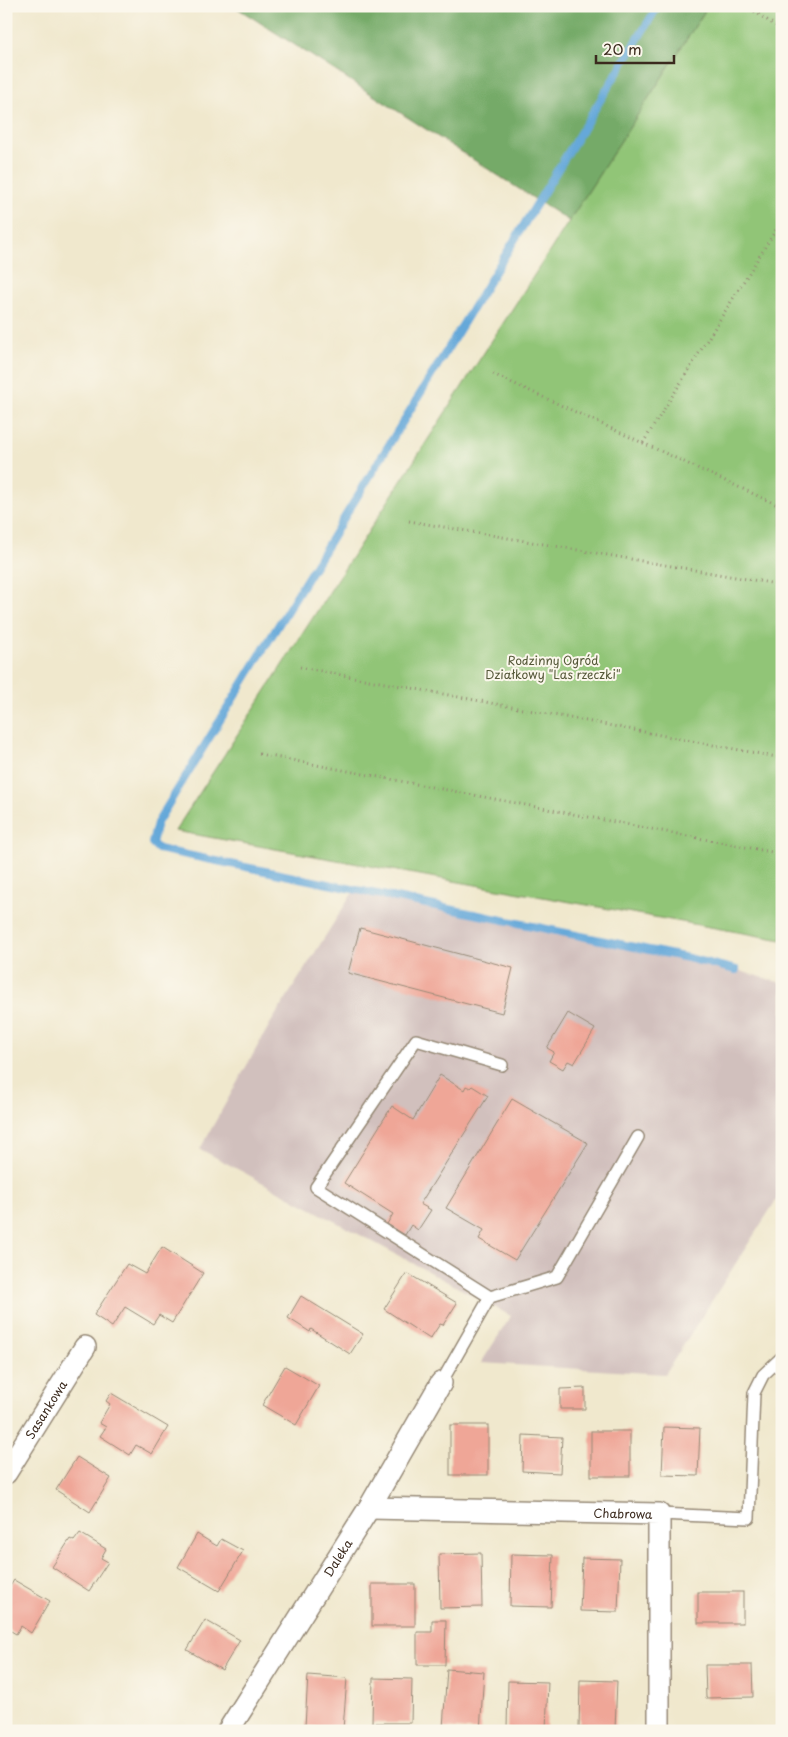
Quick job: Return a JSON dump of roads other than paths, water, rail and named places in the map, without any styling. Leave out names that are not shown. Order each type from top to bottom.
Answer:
[{"type":"street","name":"Sasankowa","points":[[6,1473],[85,1346]]},
{"type":"street","name":"Daleka","points":[[228,1731],[368,1508],[441,1383]]},
{"type":"street","name":"Chabrowa","points":[[368,1508],[659,1514],[659,1731]]},
{"type":"lane","points":[[490,1298],[316,1187],[416,1040],[502,1065]]},
{"type":"lane","points":[[441,1383],[490,1298],[556,1277],[638,1137]]},
{"type":"lane","points":[[659,1514],[749,1518],[754,1393],[763,1375],[776,1360],[782,1358]]},
{"type":"waterway","points":[[658,6],[157,823],[152,843],[158,849],[688,958],[736,970]]},
{"type":"park label","name":"Rodzinny Ogród Działkowy \"Las rzeczki\"","points":[[553,667]]}]
